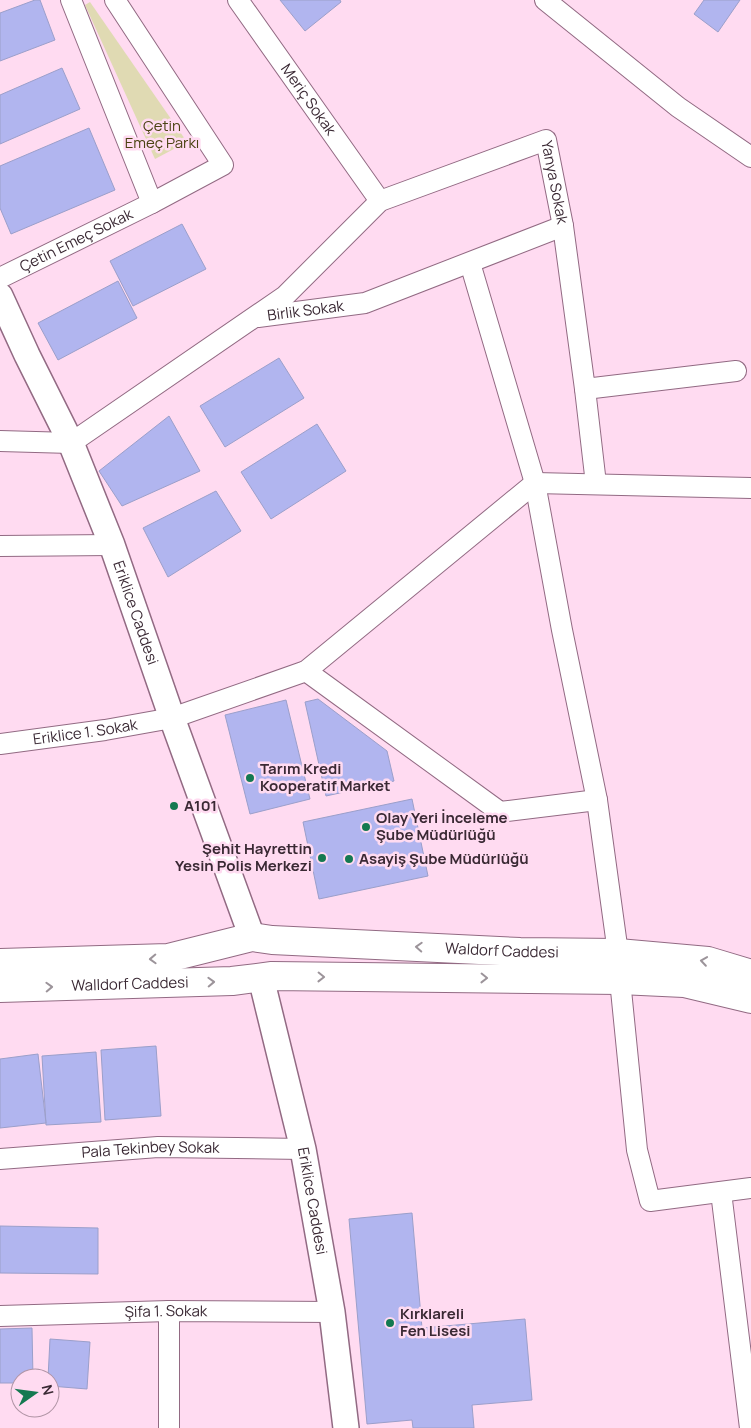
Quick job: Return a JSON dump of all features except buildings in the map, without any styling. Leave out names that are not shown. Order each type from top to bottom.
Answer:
[{"type":"main road","name":"Walldorf Caddesi","points":[[0,963],[168,958],[262,939]]},
{"type":"main road","name":"Waldorf Caddesi","points":[[262,939],[520,952],[619,966],[751,999]]},
{"type":"main road","points":[[262,939],[278,949],[279,968],[267,977],[244,970],[239,960],[242,945],[262,939]]},
{"type":"main road","name":"Waldorf Caddesi","points":[[267,977],[619,966],[708,961],[751,974]]},
{"type":"main road","name":"Walldorf Caddesi","points":[[0,988],[232,981],[267,977]]},
{"type":"street","points":[[71,0],[152,203]]},
{"type":"street","name":"Çetin Emeç Sokak","points":[[0,278],[152,203],[223,165],[115,0]]},
{"type":"street","name":"Meriç Sokak","points":[[238,0],[380,201]]},
{"type":"street","points":[[545,0],[678,107],[751,157]]},
{"type":"street","name":"Yanya Sokak","points":[[254,317],[285,296],[380,201],[546,140],[564,226],[596,484]]},
{"type":"street","name":"Birlik Sokak","points":[[71,443],[254,317],[365,303],[564,226]]},
{"type":"street","points":[[470,263],[535,482],[562,630],[597,800],[619,966],[637,1150],[650,1201],[751,1188]]},
{"type":"street","name":"Eriklice Caddesi","points":[[0,296],[71,443],[112,545],[172,718],[262,939]]},
{"type":"street","points":[[585,390],[736,371]]},
{"type":"street","points":[[0,441],[71,443]]},
{"type":"street","points":[[597,800],[500,812],[306,671],[535,482],[751,488]]},
{"type":"street","points":[[0,546],[112,545]]},
{"type":"street","name":"Eriklice 1. Sokak","points":[[0,744],[105,730],[172,718],[306,671]]},
{"type":"street","name":"Eriklice Caddesi","points":[[267,977],[303,1149],[332,1312],[346,1428]]},
{"type":"street","name":"Pala Tekinbey Sokak","points":[[0,1159],[158,1147],[303,1149]]},
{"type":"street","points":[[722,1192],[750,1428]]},
{"type":"street","points":[[169,1311],[169,1428]]},
{"type":"street","name":"Şifa 1. Sokak","points":[[0,1316],[169,1311],[332,1312]]},
{"type":"green space","name":"Çetin Emeç Parkı","points":[[90,2],[187,142],[155,159],[85,5]]},
{"type":"place","name":"Tarım Kredi Kooperatif Market","points":[[250,778]]},
{"type":"place","name":"A101","points":[[174,806]]},
{"type":"place","name":"Olay Yeri İnceleme Şube Müdürlüğü","points":[[366,827]]},
{"type":"place","name":"Şehit Hayrettin Yesin Polis Merkezi","points":[[322,858]]},
{"type":"place","name":"Asayiş Şube Müdürlüğü","points":[[349,859]]},
{"type":"place","name":"Kırklareli Fen Lisesi","points":[[390,1323]]}]
